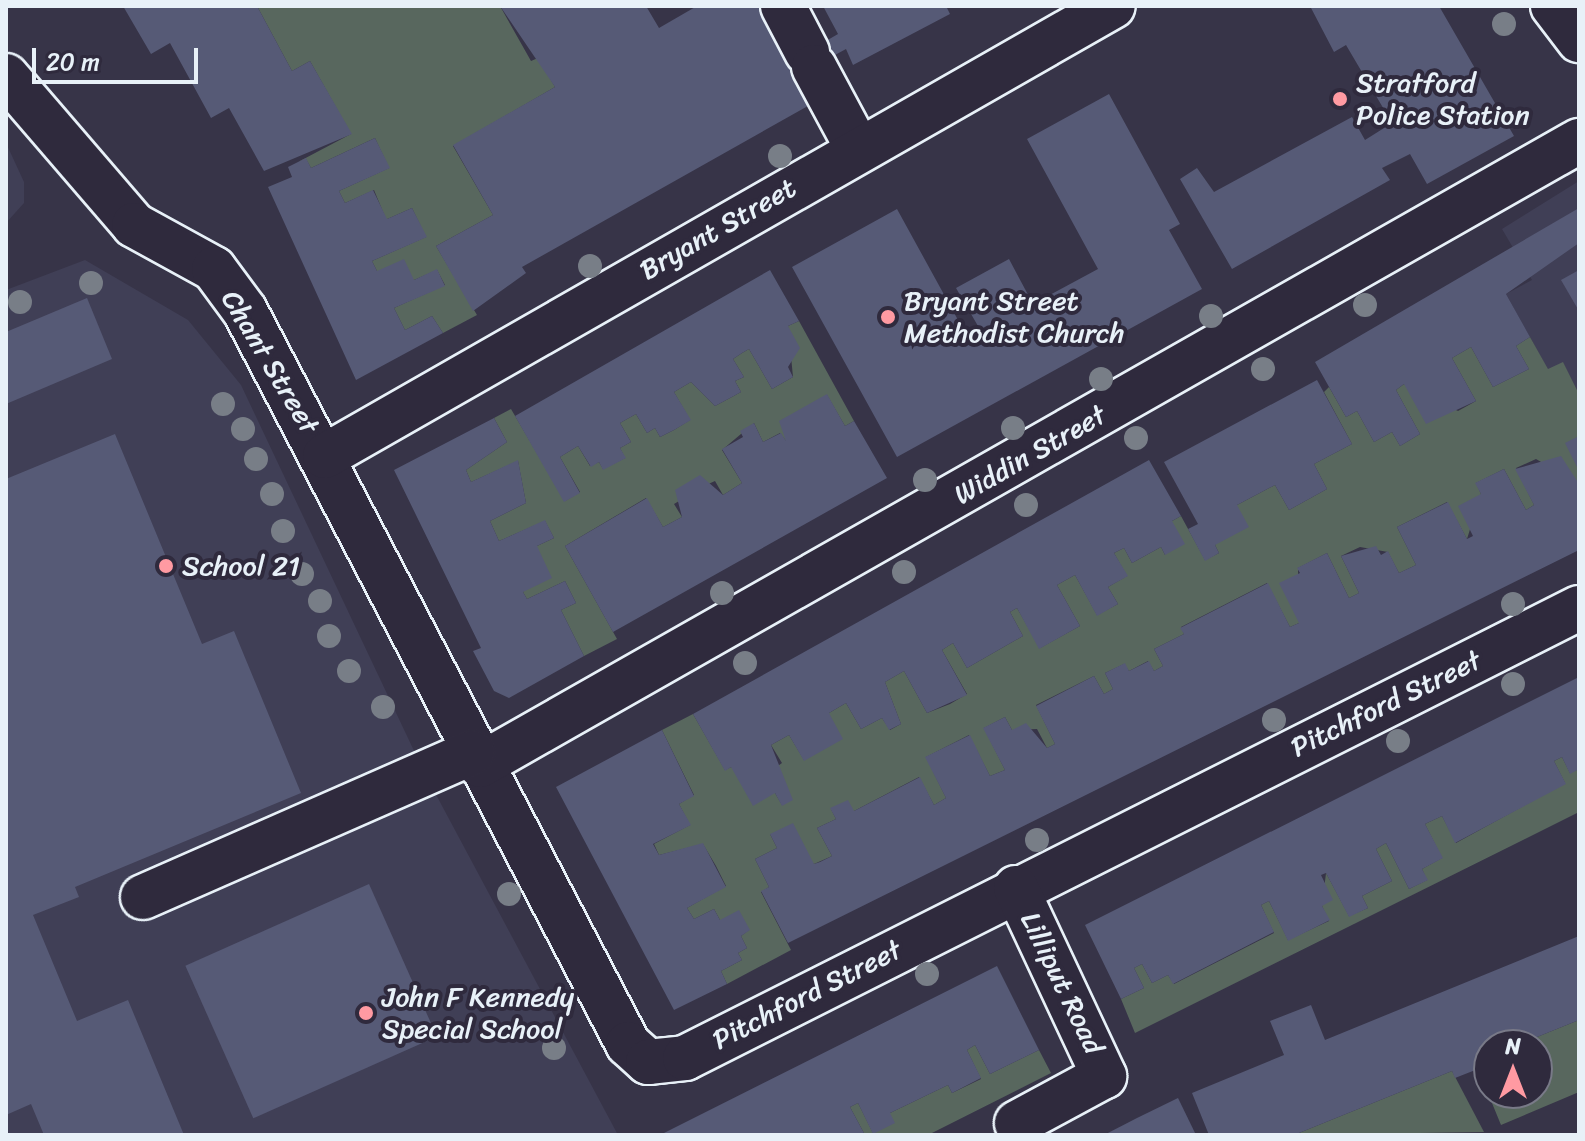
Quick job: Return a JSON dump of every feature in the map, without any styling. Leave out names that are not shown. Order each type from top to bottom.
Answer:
[{"type":"street","points":[[783,6],[858,149]]},
{"type":"street","name":"Bryant Street","points":[[325,456],[1113,6]]},
{"type":"street","points":[[1553,6],[1579,40]]},
{"type":"street","name":"Chant Street","points":[[6,76],[134,225],[214,269],[268,347],[325,456]]},
{"type":"street","name":"Widdin Street","points":[[143,897],[476,758],[1579,141]]},
{"type":"street","name":"Pitchford Street","points":[[325,456],[476,758],[628,1044],[648,1062],[685,1058],[1016,888],[1579,608]]},
{"type":"street","name":"Lilliput Road","points":[[1016,888],[1104,1076],[1017,1123]]},
{"type":"shaded area","points":[[6,143],[24,182],[24,203],[6,223]]},
{"type":"shaded area","points":[[1579,181],[1579,394],[1563,363],[1548,370],[1506,294],[1532,280],[1502,229]]},
{"type":"shaded area","name":"School 21","points":[[85,260],[188,320],[241,385],[425,774],[618,1135],[6,1135],[6,290]]},
{"type":"green space","points":[[257,6],[500,6],[531,61],[538,58],[555,87],[453,146],[493,215],[436,246],[477,315],[443,333],[432,316],[405,330],[394,308],[445,285],[437,270],[414,280],[377,271],[372,261],[426,237],[412,208],[358,232],[386,219],[374,190],[345,203],[339,191],[389,168],[375,138],[311,168],[306,159],[298,162],[351,134],[310,61],[292,71]]},
{"type":"green space","points":[[799,321],[854,421],[845,426],[827,395],[786,441],[780,433],[763,442],[754,423],[722,450],[742,483],[723,495],[715,481],[706,485],[674,504],[682,517],[663,527],[646,498],[565,546],[617,639],[584,656],[561,610],[576,603],[565,581],[527,599],[523,592],[537,546],[554,538],[545,521],[499,541],[490,521],[526,503],[518,461],[471,482],[466,470],[507,442],[494,418],[511,409],[565,501],[580,492],[560,457],[578,446],[590,466],[599,462],[603,469],[625,458],[620,448],[631,442],[620,423],[636,414],[647,433],[655,428],[660,437],[674,430],[690,420],[674,392],[691,382],[715,406],[741,392],[735,381],[744,377],[733,359],[749,349],[772,389],[793,377],[788,326]]},
{"type":"green space","points":[[1530,337],[1548,369],[1563,362],[1579,394],[1579,484],[1536,459],[1516,468],[1534,505],[1526,510],[1504,469],[1476,483],[1481,494],[1467,539],[1447,502],[1397,527],[1416,565],[1399,573],[1388,552],[1360,547],[1341,556],[1359,593],[1349,598],[1327,553],[1298,568],[1299,623],[1290,627],[1267,583],[1181,627],[1184,634],[1154,649],[1163,666],[1154,671],[1148,661],[1129,671],[1124,664],[1105,673],[1113,689],[1104,694],[1094,676],[1036,705],[1055,744],[1047,748],[1037,729],[1012,730],[1005,717],[984,728],[1005,770],[990,776],[969,735],[926,757],[946,798],[934,805],[919,777],[854,811],[831,809],[836,819],[817,828],[832,856],[814,864],[770,834],[777,848],[755,859],[769,887],[761,892],[791,950],[727,984],[721,971],[742,960],[738,953],[747,948],[741,936],[749,930],[720,920],[714,909],[694,919],[687,908],[726,886],[716,866],[703,844],[659,855],[654,844],[690,825],[679,804],[694,795],[662,730],[693,714],[725,770],[731,767],[775,793],[782,805],[775,768],[782,763],[771,745],[789,735],[804,760],[829,713],[846,703],[861,729],[882,718],[890,730],[901,724],[885,682],[904,671],[927,713],[950,704],[967,694],[942,650],[953,643],[967,668],[1023,636],[1010,612],[1017,608],[1040,648],[1080,626],[1057,585],[1075,575],[1097,615],[1118,604],[1108,587],[1127,576],[1114,553],[1124,548],[1132,563],[1161,547],[1165,555],[1172,521],[1181,516],[1205,560],[1219,553],[1215,545],[1237,505],[1275,485],[1289,510],[1327,489],[1314,464],[1352,444],[1324,392],[1329,387],[1346,417],[1357,411],[1374,442],[1392,432],[1400,446],[1420,434],[1396,390],[1404,384],[1458,411],[1476,401],[1452,358],[1471,347],[1493,387],[1529,369],[1516,346]]},
{"type":"green space","points":[[1562,757],[1570,773],[1579,769],[1579,812],[1135,1033],[1121,999],[1144,988],[1134,968],[1142,964],[1152,983],[1168,975],[1174,984],[1274,933],[1261,905],[1269,901],[1288,940],[1329,921],[1322,906],[1326,873],[1349,916],[1368,908],[1362,896],[1392,881],[1376,849],[1386,843],[1409,889],[1427,880],[1422,869],[1442,858],[1425,824],[1442,816],[1456,843],[1565,783],[1554,761]]},
{"type":"green space","points":[[1579,1020],[1579,1092],[1553,1103],[1553,1030]]},
{"type":"green space","points":[[975,1045],[990,1074],[1039,1050],[1051,1073],[928,1135],[865,1135],[850,1107],[858,1103],[873,1133],[890,1113],[948,1085],[952,1093],[981,1079],[967,1050]]},
{"type":"green space","points":[[1452,1071],[1484,1132],[1294,1135]]},
{"type":"green space","points":[[1494,1109],[1539,1109],[1501,1125]]},
{"type":"building","points":[[123,6],[257,6],[292,71],[310,61],[352,134],[264,171],[229,108],[211,118],[170,43],[151,54]]},
{"type":"building","points":[[500,6],[646,6],[659,28],[697,6],[762,6],[807,52],[838,34],[823,6],[946,6],[950,14],[853,65],[846,49],[800,74],[815,102],[522,267],[526,273],[473,311],[436,246],[493,215],[453,145],[555,87]]},
{"type":"building","points":[[1310,6],[1439,6],[1514,136],[1427,184],[1410,154],[1382,168],[1390,180],[1232,269],[1180,179],[1197,168],[1214,192],[1352,117],[1365,140],[1392,123],[1346,45],[1334,52]]},
{"type":"building","points":[[1109,94],[1180,224],[1169,230],[1202,289],[897,457],[792,267],[897,209],[969,340],[982,333],[956,288],[1009,259],[1033,304],[1098,269],[1027,139]]},
{"type":"building","points":[[375,138],[390,168],[339,191],[345,203],[373,190],[387,219],[412,208],[427,237],[372,261],[377,271],[404,259],[414,280],[437,269],[445,286],[394,308],[405,330],[432,316],[443,333],[356,380],[268,187],[292,177],[288,167],[306,158],[311,168]]},
{"type":"building","points":[[1579,208],[1579,243],[1506,294],[1530,337],[1516,346],[1529,369],[1493,387],[1471,347],[1452,358],[1476,401],[1426,424],[1404,384],[1396,390],[1420,434],[1400,446],[1392,432],[1374,442],[1357,411],[1346,417],[1315,362]]},
{"type":"building","points":[[770,270],[799,321],[788,326],[800,348],[788,367],[793,377],[772,389],[749,349],[733,359],[744,377],[735,381],[741,392],[715,406],[691,382],[674,392],[691,420],[660,437],[655,428],[647,433],[636,414],[620,423],[631,442],[620,448],[626,458],[603,470],[599,462],[591,467],[578,446],[560,457],[580,493],[564,502],[515,416]]},
{"type":"building","points":[[1579,270],[1579,311],[1561,280]]},
{"type":"building","points":[[87,298],[112,359],[6,404],[6,332]]},
{"type":"building","points":[[1317,380],[1352,444],[1314,464],[1327,489],[1289,510],[1275,485],[1237,505],[1249,527],[1215,545],[1219,553],[1205,561],[1188,529],[1198,524],[1164,462]]},
{"type":"building","points":[[827,394],[845,426],[854,421],[887,478],[613,632],[565,546],[647,498],[663,527],[682,517],[675,490],[700,475],[723,495],[742,483],[722,449],[743,437],[740,431],[754,423],[763,442],[781,433],[786,441],[779,421]]},
{"type":"building","points":[[494,418],[507,442],[466,470],[471,482],[518,460],[526,503],[490,521],[499,541],[545,520],[554,538],[537,546],[552,578],[523,592],[527,599],[565,581],[576,603],[561,610],[584,656],[509,698],[494,691],[473,651],[481,648],[394,470]]},
{"type":"building","points":[[115,434],[202,644],[234,631],[301,793],[75,887],[79,897],[33,915],[77,1021],[128,1000],[184,1135],[44,1135],[31,1104],[6,1115],[6,479]]},
{"type":"building","points":[[1579,436],[1579,471],[1565,443]]},
{"type":"building","points":[[1561,456],[1579,484],[1579,550],[788,943],[761,891],[769,887],[755,859],[777,848],[770,834],[793,823],[814,864],[820,862],[832,856],[817,828],[836,819],[830,808],[848,800],[854,811],[920,777],[934,805],[946,798],[925,757],[970,735],[990,776],[1005,770],[983,728],[1005,717],[1012,730],[1026,723],[1047,748],[1055,744],[1036,706],[1094,676],[1104,694],[1113,689],[1105,673],[1125,663],[1129,671],[1149,661],[1154,671],[1163,666],[1154,649],[1184,634],[1180,628],[1268,583],[1290,627],[1299,623],[1279,583],[1300,573],[1297,568],[1327,553],[1349,598],[1359,593],[1341,556],[1376,546],[1381,555],[1388,551],[1399,573],[1416,565],[1397,527],[1448,502],[1467,539],[1473,536],[1458,506],[1481,494],[1475,483],[1504,469],[1526,510],[1534,505],[1515,469]]},
{"type":"building","points":[[1149,460],[1181,516],[1172,521],[1185,544],[1165,555],[1161,547],[1132,563],[1124,548],[1114,553],[1128,576],[1108,587],[1118,604],[1097,616],[1075,575],[1057,585],[1080,626],[1039,649],[1017,608],[1010,612],[1023,636],[967,668],[953,643],[942,650],[967,695],[927,713],[904,671],[885,682],[901,724],[889,730],[882,718],[861,729],[846,703],[829,713],[843,739],[804,761],[789,735],[771,745],[793,800],[782,806],[775,793],[753,806],[731,767],[725,771],[693,714]]},
{"type":"building","points":[[1579,677],[1579,769],[1570,774],[1562,757],[1554,761],[1566,784],[1455,843],[1442,816],[1425,824],[1443,858],[1422,869],[1428,880],[1409,889],[1386,843],[1376,849],[1392,881],[1362,896],[1368,908],[1349,917],[1326,873],[1321,875],[1333,900],[1322,906],[1330,920],[1288,941],[1269,901],[1261,905],[1274,932],[1173,984],[1168,975],[1152,983],[1142,964],[1134,968],[1144,988],[1121,999],[1085,925]]},
{"type":"building","points":[[662,730],[694,796],[679,804],[691,825],[653,844],[659,855],[703,843],[726,887],[687,908],[694,919],[714,909],[720,920],[739,910],[750,930],[741,936],[747,948],[738,953],[742,960],[721,971],[727,984],[674,1010],[556,787]]},
{"type":"building","points":[[369,884],[437,1037],[253,1118],[185,966]]},
{"type":"building","points":[[1579,936],[1579,1020],[1553,1030],[1473,1029],[1473,1071],[1455,1078],[1452,1071],[1294,1135],[1209,1135],[1192,1093],[1284,1055],[1270,1021],[1311,1005],[1325,1040]]},
{"type":"building","points":[[997,966],[1039,1050],[990,1074],[975,1045],[967,1050],[981,1078],[952,1093],[948,1085],[890,1113],[895,1123],[873,1134],[858,1103],[850,1107],[865,1135],[660,1135]]},
{"type":"building","points":[[1178,1098],[1196,1135],[1104,1135],[1137,1118]]},
{"type":"place","name":"Stratford Police Station","points":[[1340,99]]},
{"type":"place","name":"Bryant Street Methodist Church","points":[[888,317]]},
{"type":"place","name":"School 21","points":[[166,566]]},
{"type":"place","name":"John F Kennedy Special School","points":[[366,1013]]}]
